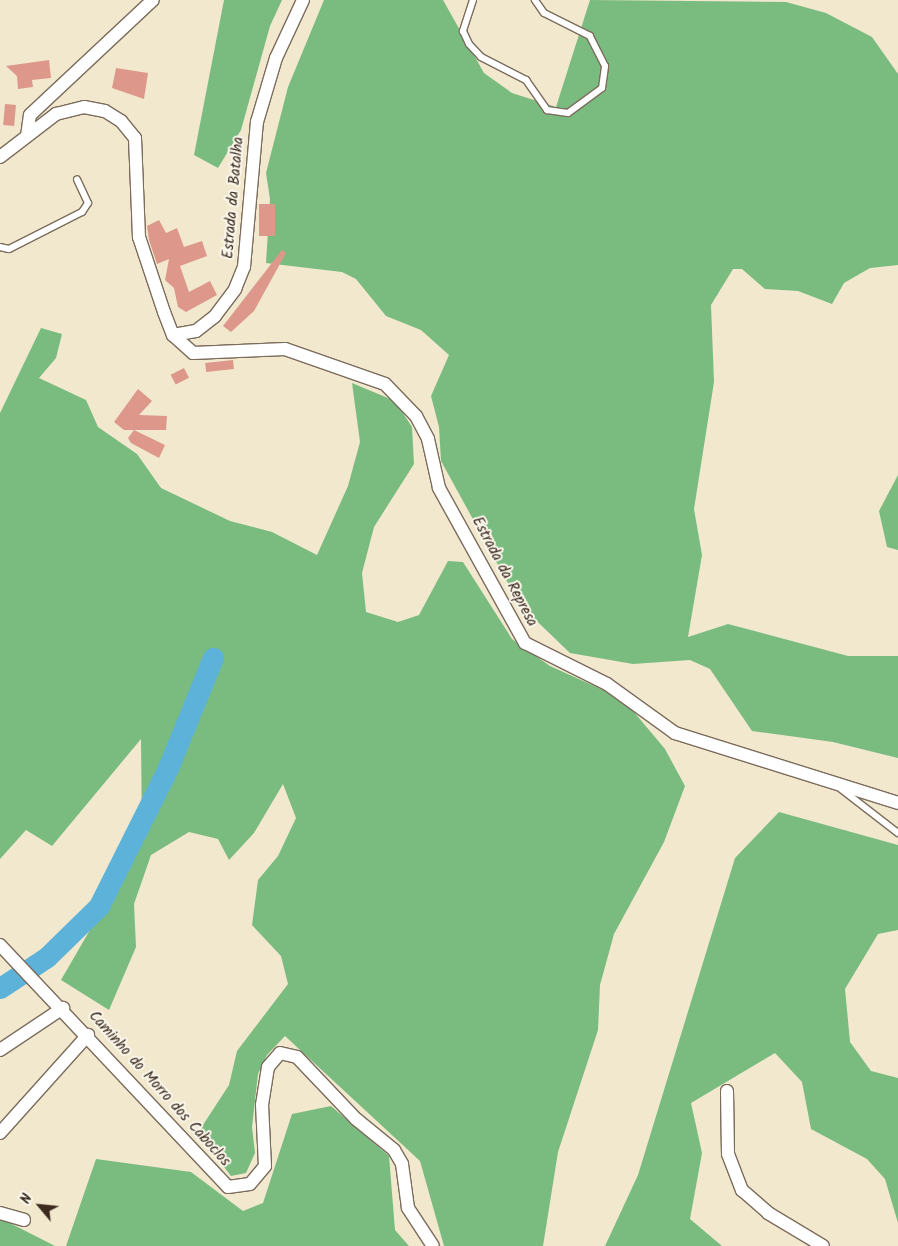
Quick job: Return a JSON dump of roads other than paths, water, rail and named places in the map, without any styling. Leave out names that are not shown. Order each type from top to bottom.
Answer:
[{"type":"street","points":[[27,136],[30,115],[153,0]]},
{"type":"street","name":"Estrada da Batalha","points":[[174,335],[196,330],[215,316],[236,288],[244,266],[257,122],[276,58],[303,0]]},
{"type":"street","points":[[0,157],[56,114],[84,107],[105,111],[130,129],[135,138],[139,237],[174,335]]},
{"type":"street","name":"Estrada da Represa","points":[[174,335],[194,353],[285,349],[385,384],[416,416],[428,439],[439,488],[524,643],[606,684],[675,733],[898,803]]},
{"type":"street","name":"Caminho do Morro dos Caboclos","points":[[0,945],[61,1005],[203,1165],[228,1187],[238,1189],[250,1184],[264,1166],[262,1105],[268,1067],[280,1053],[297,1057],[356,1119],[394,1150],[402,1164],[408,1208],[433,1246]]},
{"type":"street","points":[[0,1050],[61,1005]]},
{"type":"street","points":[[0,1133],[88,1036]]},
{"type":"street","points":[[727,1092],[728,1154],[742,1190],[768,1213],[823,1246]]},
{"type":"street","points":[[0,1212],[24,1220]]},
{"type":"lane","points":[[473,0],[464,23],[469,44],[482,57],[526,80],[547,110],[568,113],[602,88],[605,66],[590,36],[544,13],[536,0]]},
{"type":"lane","points":[[0,247],[9,249],[82,212],[88,202],[77,179]]},
{"type":"lane","points":[[833,782],[898,833]]},
{"type":"waterway","points":[[0,988],[47,957],[99,906],[168,768],[213,658]]}]
